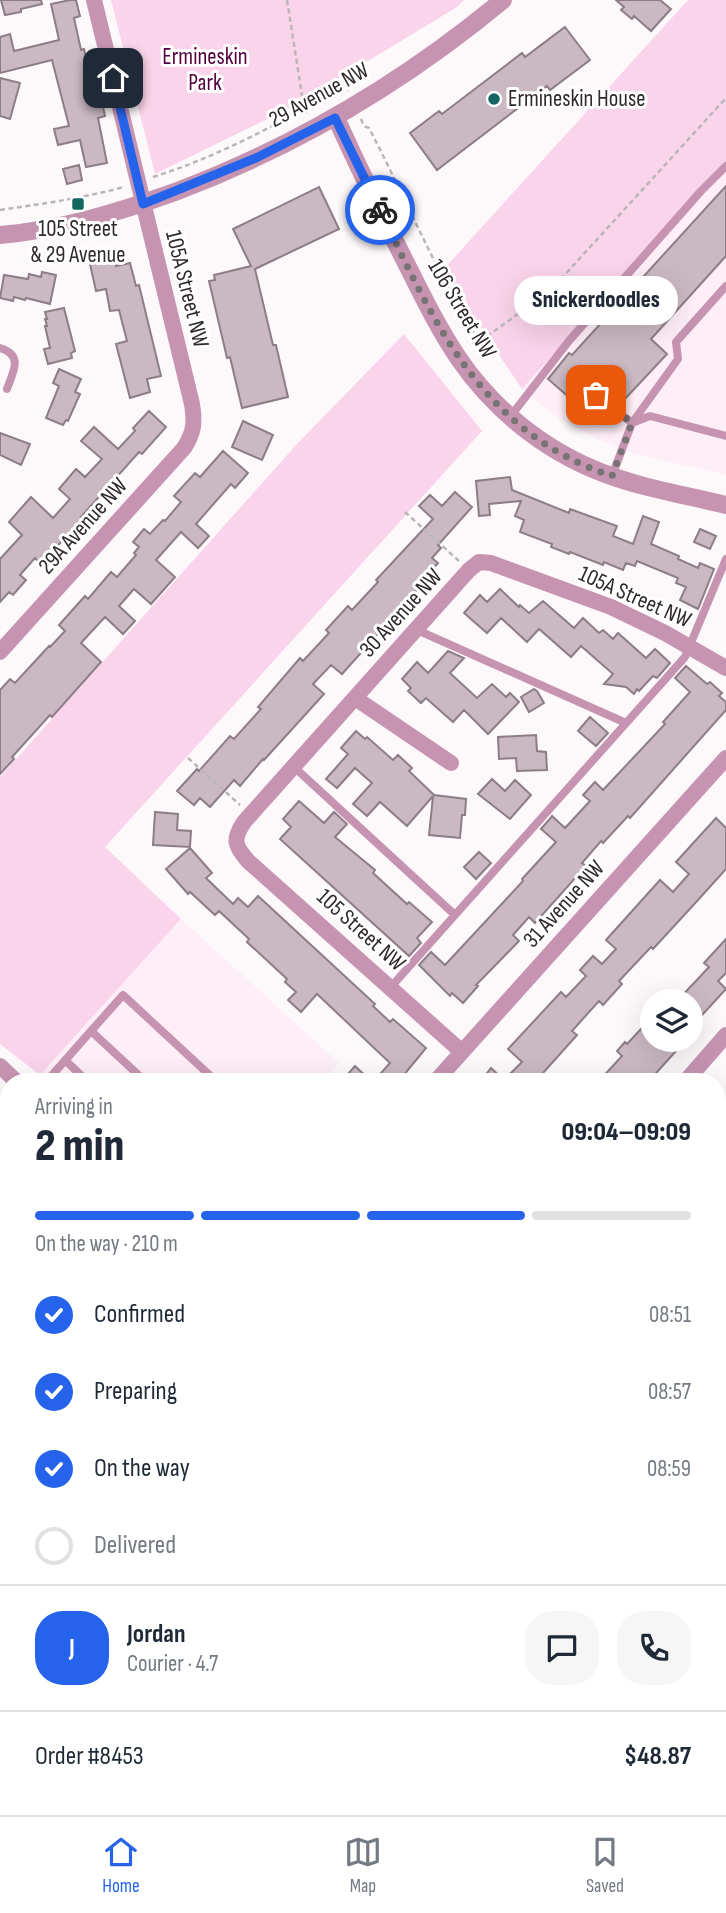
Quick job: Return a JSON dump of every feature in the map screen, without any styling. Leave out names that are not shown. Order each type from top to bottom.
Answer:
[{"type":"street","name":"105A Street NW","points":[[94,0],[192,404],[194,426]]},
{"type":"street","name":"29 Avenue NW","points":[[143,204],[256,158],[335,118],[435,53],[503,0]]},
{"type":"street","name":"106 Street NW","points":[[335,118],[442,333],[461,362],[510,416],[538,438],[580,463],[612,476],[726,505]]},
{"type":"street","points":[[0,235],[77,222],[143,204]]},
{"type":"street","name":"29A Avenue NW","points":[[0,652],[184,448],[194,426]]},
{"type":"street","name":"105A Street NW","points":[[476,566],[501,566],[611,607],[726,668]]},
{"type":"street","name":"30 Avenue NW","points":[[235,838],[250,814],[476,566]]},
{"type":"street","points":[[355,698],[451,763]]},
{"type":"street","name":"31 Avenue NW","points":[[444,1073],[726,758]]},
{"type":"street","name":"105 Street NW","points":[[235,838],[237,846],[248,861],[462,1052]]},
{"type":"street","points":[[693,1073],[726,1035]]},
{"type":"lane","points":[[510,416],[557,362],[568,342],[726,166]]},
{"type":"lane","points":[[612,476],[632,423],[678,359],[676,342],[726,286]]},
{"type":"lane","points":[[0,348],[8,350],[14,357],[16,366],[7,389]]},
{"type":"lane","points":[[583,384],[632,423]]},
{"type":"lane","points":[[632,423],[650,416],[726,436]]},
{"type":"lane","points":[[390,988],[685,657],[726,559]]},
{"type":"lane","points":[[417,630],[626,723]]},
{"type":"lane","points":[[294,767],[455,915]]},
{"type":"lane","points":[[54,1073],[123,995],[207,1073]]},
{"type":"lane","points":[[91,1031],[136,1073]]},
{"type":"lane","points":[[65,1060],[79,1073]]},
{"type":"path","points":[[287,0],[307,114]]},
{"type":"path","points":[[156,177],[224,149],[345,84],[348,91]]},
{"type":"path","points":[[364,126],[369,128],[400,186],[442,277],[479,342],[550,291],[726,98]]},
{"type":"path","points":[[0,209],[44,204],[128,186]]},
{"type":"path","points":[[405,512],[476,566]]},
{"type":"path","points":[[188,758],[250,814]]},
{"type":"shaded area","points":[[726,162],[726,475],[636,454],[597,439],[557,417],[522,389]]},
{"type":"shaded area","points":[[181,919],[339,1063],[331,1073],[42,1073]]},
{"type":"green space","name":"Ermineskin Park","points":[[111,0],[464,0],[457,7],[292,107],[155,174]]},
{"type":"green space","points":[[688,0],[726,0],[726,162],[522,389],[442,271]]},
{"type":"green space","points":[[404,334],[482,431],[105,847],[181,919],[42,1073],[37,1073],[0,1044],[0,777],[297,444]]},
{"type":"building","points":[[1,0],[41,0],[42,4],[5,15]]},
{"type":"building","points":[[76,0],[80,16],[74,18],[81,50],[84,49],[88,66],[94,65],[105,116],[98,118],[107,163],[86,167],[80,140],[58,145],[54,129],[69,126],[52,60],[0,73],[0,37],[10,34],[14,51],[59,40],[51,4]]},
{"type":"building","points":[[616,0],[660,0],[671,9],[651,31],[634,16],[632,19],[621,10],[624,7]]},
{"type":"building","name":"Ermineskin House","points":[[565,27],[590,60],[550,90],[547,86],[437,170],[410,133],[439,111],[442,114],[522,53],[525,57]]},
{"type":"building","points":[[0,78],[20,83],[10,119],[0,116]]},
{"type":"building","points":[[79,165],[82,180],[67,184],[63,169]]},
{"type":"building","points":[[726,186],[726,256],[651,339],[667,354],[623,401],[593,373],[587,379],[578,379],[579,389],[571,399],[548,379],[569,353],[572,355]]},
{"type":"building","points":[[319,187],[339,229],[255,269],[288,397],[242,408],[209,281],[215,280],[214,275],[251,266],[233,229]]},
{"type":"building","points":[[115,258],[116,266],[130,263],[136,286],[139,285],[161,376],[147,379],[150,392],[130,398],[116,344],[127,341],[119,310],[110,311],[106,289],[96,291],[90,264]]},
{"type":"building","points":[[42,272],[56,275],[50,304],[26,298],[14,297],[13,301],[0,298],[4,275],[28,279],[29,274],[41,277]]},
{"type":"building","points":[[64,308],[75,351],[71,353],[72,358],[48,364],[44,349],[50,348],[45,312]]},
{"type":"building","points":[[59,369],[81,379],[75,392],[80,394],[68,421],[63,425],[46,418],[59,386],[53,383]]},
{"type":"building","points":[[149,411],[166,427],[142,454],[139,452],[41,564],[35,558],[20,575],[26,580],[13,595],[9,592],[0,602],[0,559],[22,535],[9,522],[31,497],[53,518],[70,499],[59,489],[76,469],[85,477],[102,459],[81,441],[94,427],[118,449]]},
{"type":"building","points":[[243,421],[273,435],[262,460],[232,447]]},
{"type":"building","points":[[0,433],[30,444],[21,465],[0,455]]},
{"type":"building","points":[[223,451],[248,473],[235,488],[231,484],[196,524],[209,536],[198,548],[181,532],[156,560],[175,577],[151,604],[134,589],[119,606],[135,621],[123,634],[105,617],[81,643],[101,662],[12,757],[14,759],[0,774],[0,690],[10,679],[15,683],[65,631],[59,625],[85,596],[88,599],[111,572],[117,577],[136,555],[134,553],[139,547],[133,542],[144,529],[150,534],[165,521],[181,502],[174,496],[195,473],[200,477]]},
{"type":"building","points":[[510,477],[512,490],[569,513],[570,509],[617,526],[613,536],[633,544],[643,516],[659,522],[651,544],[698,568],[700,563],[714,569],[698,609],[680,600],[686,587],[676,583],[678,578],[637,561],[635,566],[626,563],[623,570],[604,562],[603,565],[551,547],[552,544],[520,532],[524,520],[515,516],[521,501],[489,504],[490,515],[479,516],[476,481]]},
{"type":"building","points":[[455,492],[472,507],[438,545],[441,548],[432,558],[438,563],[342,674],[331,665],[313,684],[324,694],[240,786],[234,780],[210,807],[200,798],[194,805],[177,791],[230,736],[234,739],[300,658],[303,661],[329,633],[326,630],[348,606],[352,610],[433,519],[419,506],[430,495],[442,506]]},
{"type":"building","points":[[700,529],[716,536],[710,549],[694,542]]},
{"type":"building","points":[[500,589],[529,613],[543,601],[574,628],[583,618],[599,633],[603,630],[613,639],[618,633],[646,658],[655,649],[670,663],[657,678],[653,676],[634,694],[626,687],[604,684],[613,674],[581,646],[571,657],[539,629],[527,642],[501,618],[487,633],[464,613],[480,595],[487,602]]},
{"type":"building","points":[[448,651],[464,658],[450,673],[477,698],[492,684],[506,697],[510,693],[519,702],[488,734],[464,710],[453,722],[426,698],[421,703],[408,691],[411,688],[402,679],[417,662],[428,673]]},
{"type":"building","points":[[686,666],[722,693],[719,696],[726,702],[726,710],[630,818],[628,816],[603,843],[601,841],[582,863],[586,866],[535,923],[529,917],[513,935],[519,941],[476,985],[478,986],[463,1003],[452,993],[450,996],[419,965],[431,952],[445,965],[556,842],[541,829],[552,816],[565,828],[590,801],[583,795],[595,782],[603,790],[665,724],[663,722],[690,692],[675,678]]},
{"type":"building","points":[[534,689],[544,703],[529,712],[521,697]]},
{"type":"building","points":[[590,717],[608,733],[596,746],[578,731]]},
{"type":"building","points":[[356,731],[393,760],[398,755],[412,768],[409,771],[434,795],[466,799],[460,838],[429,835],[433,796],[407,826],[380,802],[367,816],[353,804],[372,783],[355,768],[337,788],[326,779],[348,754],[341,748]]},
{"type":"building","points":[[536,735],[537,751],[546,752],[547,770],[517,771],[516,758],[499,759],[498,737]]},
{"type":"building","points":[[492,779],[505,791],[515,780],[531,795],[510,819],[478,794]]},
{"type":"building","points":[[299,801],[324,823],[334,812],[347,824],[335,837],[375,870],[373,873],[407,904],[409,902],[432,922],[417,938],[421,943],[409,956],[280,839],[291,827],[283,819]]},
{"type":"building","points":[[155,812],[178,814],[177,830],[191,831],[190,847],[153,845]]},
{"type":"building","points":[[716,818],[726,828],[726,869],[653,949],[651,947],[619,981],[622,984],[603,1005],[599,1001],[572,1031],[577,1035],[543,1073],[511,1073],[522,1062],[508,1049],[561,992],[566,997],[586,976],[580,970],[593,956],[602,964],[616,949],[606,940],[660,880],[673,892],[689,874],[676,862]]},
{"type":"building","points":[[190,848],[212,873],[206,878],[233,904],[238,898],[248,907],[258,896],[375,1004],[373,1006],[390,1022],[393,1019],[426,1048],[405,1073],[381,1073],[390,1063],[317,994],[301,1012],[288,1000],[296,992],[285,982],[287,979],[247,942],[249,939],[219,911],[215,915],[190,892],[188,894],[166,869]]},
{"type":"building","points":[[479,852],[491,863],[476,879],[464,867]]},
{"type":"building","points":[[726,939],[726,973],[718,981],[726,989],[703,1014],[703,989],[688,989],[709,967],[704,963]]},
{"type":"building","points":[[640,1030],[640,1052],[675,1052],[656,1073],[606,1073],[622,1056],[617,1051],[625,1042],[627,1044]]},
{"type":"building","points":[[355,1066],[362,1073],[349,1073]]},
{"type":"way so far","points":[[380,210],[442,333],[461,362],[497,405],[538,438],[580,463],[612,476],[632,423],[596,395]]},
{"type":"place","name":"Ermineskin House","points":[[494,99]]},
{"type":"place","name":"105 Street & 29 Avenue","points":[[78,204]]},
{"type":"place","name":"Snickerdoodles","points":[[596,395]]},
{"type":"route","points":[[113,78],[143,204],[256,158],[335,118],[380,210]]}]
